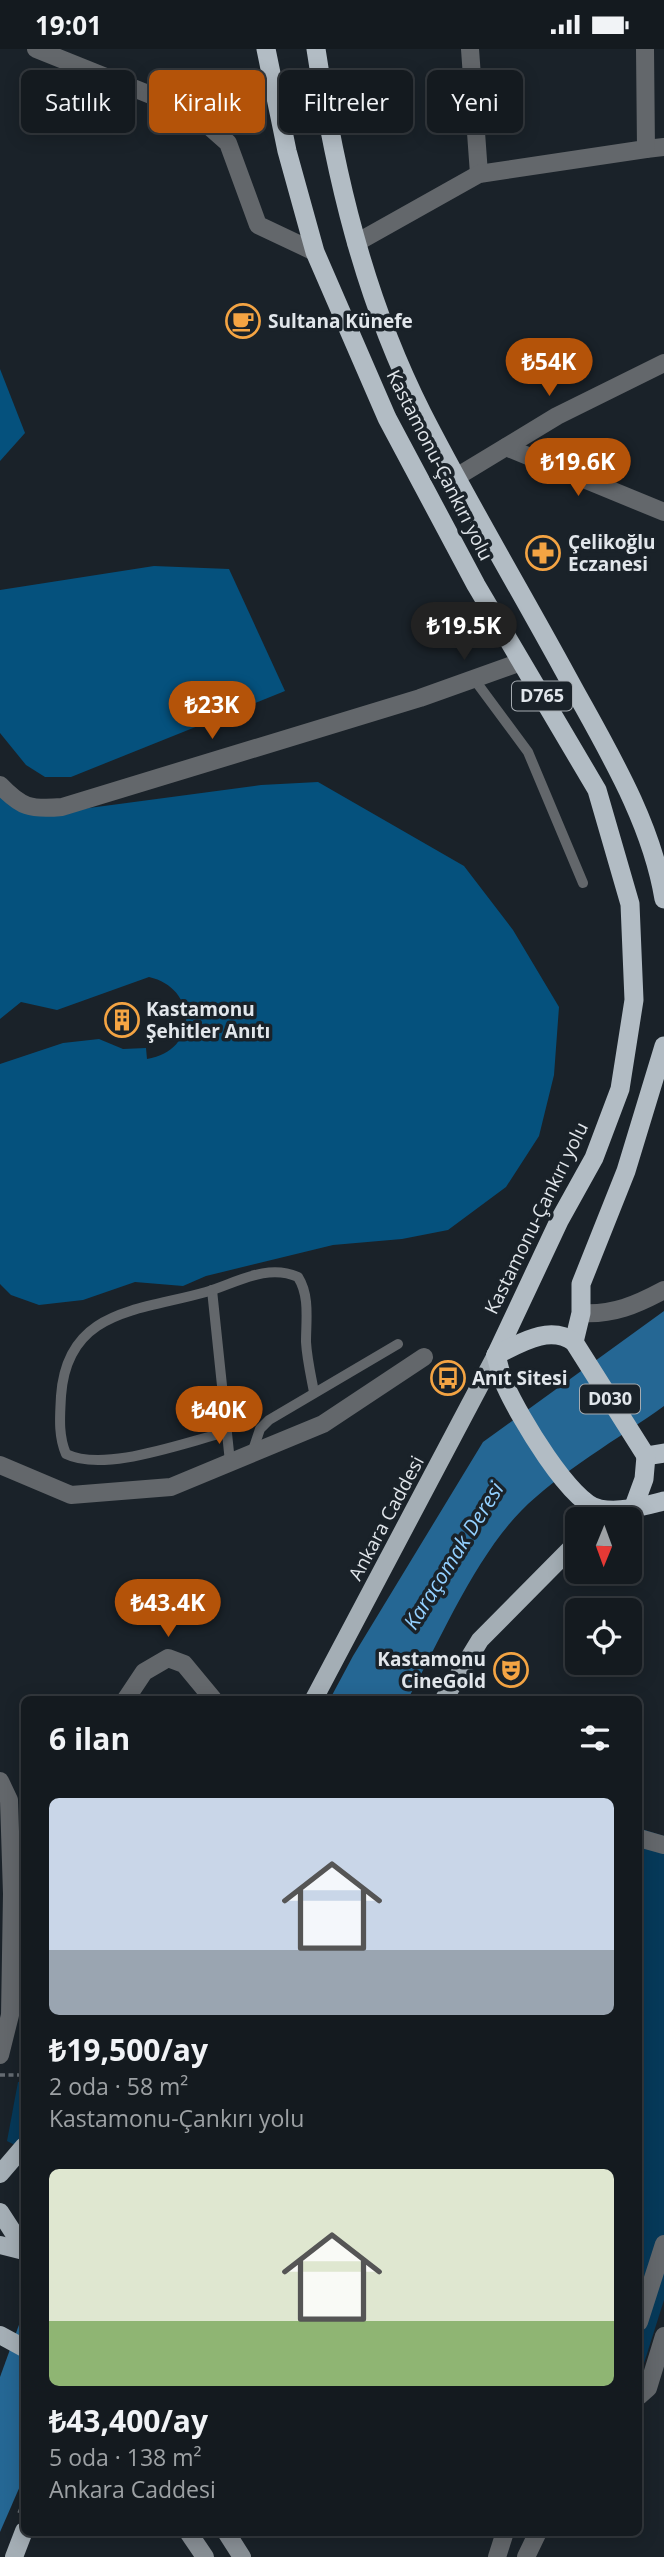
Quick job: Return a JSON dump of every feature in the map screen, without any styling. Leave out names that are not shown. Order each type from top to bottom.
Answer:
[{"type":"highway","name":"Kastamonu-Çankırı yolu","points":[[265,49],[287,151],[315,252],[387,418],[476,585],[597,790],[630,904],[634,1000],[620,1089],[594,1158],[553,1233],[496,1356]]},
{"type":"highway","name":"Kastamonu-Çankırı yolu","points":[[317,49],[330,140],[369,289],[416,400],[620,772],[660,876],[664,899]]},
{"type":"highway","points":[[593,1507],[575,1495],[517,1408],[504,1384],[496,1356],[541,1335],[566,1336],[574,1342],[581,1313],[581,1284],[626,1171],[664,1046]]},
{"type":"highway","name":"D030","points":[[574,1342],[655,1455]]},
{"type":"highway","points":[[633,1507],[655,1455]]},
{"type":"highway","points":[[640,1507],[664,1501]]},
{"type":"main road","name":"Ankara Caddesi","points":[[316,1696],[496,1356]]},
{"type":"main road","points":[[446,1696],[480,1640],[565,1554]]},
{"type":"main road","points":[[0,2174],[21,2150]]},
{"type":"main road","points":[[0,2212],[21,2245]]},
{"type":"main road","points":[[0,2245],[21,2249]]},
{"type":"main road","points":[[3,2337],[21,2346]]},
{"type":"main road","points":[[14,2557],[22,2536]]},
{"type":"main road","points":[[191,2536],[205,2557]]},
{"type":"main road","points":[[229,2536],[242,2557]]},
{"type":"street","points":[[36,49],[193,112],[228,142],[258,225],[315,252]]},
{"type":"street","points":[[470,49],[479,174]]},
{"type":"street","points":[[356,243],[479,174],[655,148],[645,49]]},
{"type":"street","points":[[458,476],[557,416],[664,363]]},
{"type":"street","points":[[506,447],[664,512]]},
{"type":"street","points":[[0,785],[18,804],[41,809],[62,807],[420,698],[521,662]]},
{"type":"street","points":[[581,1313],[600,1314],[631,1308],[664,1290]]},
{"type":"street","points":[[0,1465],[71,1495],[171,1486],[323,1424],[424,1357]]},
{"type":"street","points":[[128,1696],[144,1672],[168,1658],[184,1664],[211,1696]]},
{"type":"street","points":[[0,1781],[9,1800],[5,1820],[12,1869],[11,2016],[0,2055]]},
{"type":"street","points":[[642,1839],[664,1845]]},
{"type":"street","points":[[12,1869],[21,1857]]},
{"type":"street","points":[[642,2313],[664,2244]]},
{"type":"street","points":[[642,2393],[648,2388],[664,2336]]},
{"type":"street","points":[[497,2557],[504,2536]]},
{"type":"street","points":[[526,2557],[536,2536]]},
{"type":"lane","points":[[474,679],[528,752],[583,883]]},
{"type":"lane","points":[[227,1432],[107,1460],[80,1461],[66,1454],[61,1441],[65,1365],[75,1346],[99,1323],[124,1311],[156,1306],[265,1273],[289,1272],[299,1276],[307,1306],[306,1344],[314,1392]]},
{"type":"lane","points":[[212,1290],[230,1462]]},
{"type":"lane","points":[[252,1453],[260,1429],[314,1392],[398,1344]]},
{"type":"path","points":[[0,2075],[21,2075]]},
{"type":"shaded area","points":[[0,369],[25,433],[0,461]]},
{"type":"shaded area","points":[[154,566],[229,569],[285,691],[71,777],[45,777],[26,765],[0,733],[0,590]]},
{"type":"shaded area","points":[[318,782],[464,866],[513,930],[559,1007],[554,1075],[539,1136],[506,1187],[448,1230],[402,1239],[333,1245],[206,1276],[183,1286],[135,1282],[83,1300],[39,1305],[11,1295],[0,1284],[0,1064],[63,1043],[99,1039],[123,1049],[146,1048],[147,1059],[164,1054],[176,1044],[186,1019],[184,1006],[177,993],[165,983],[149,977],[57,1010],[21,1002],[0,1019],[0,783],[10,794],[74,810],[261,785]]},
{"type":"shaded area","points":[[642,1829],[664,1836],[664,2300],[642,2370]]},
{"type":"shaded area","points":[[18,2082],[21,2082],[21,2140],[15,2145],[7,2141]]},
{"type":"water","name":"Karaçomak Deresi","points":[[664,1311],[664,1406],[552,1483],[504,1530],[473,1576],[410,1696],[332,1696],[353,1656],[483,1442]]},
{"type":"water","points":[[21,2319],[21,2484],[0,2532],[0,2377]]},
{"type":"place","name":"Sultana Künefe","points":[[243,321]]},
{"type":"place","name":"Çelikoğlu Eczanesi","points":[[543,553]]},
{"type":"place","name":"Kastamonu Şehitler Anıtı","points":[[122,1020]]},
{"type":"place","name":"Anıt Sitesi","points":[[448,1378]]},
{"type":"place","name":"Kastamonu CineGold","points":[[511,1670]]}]
